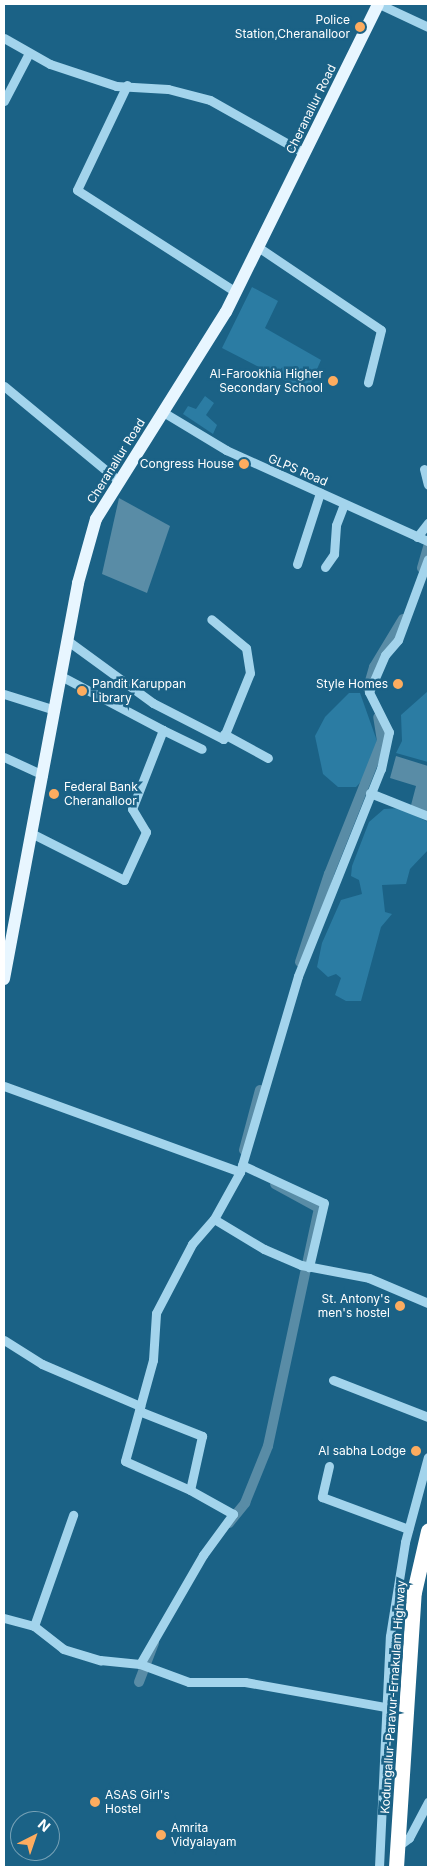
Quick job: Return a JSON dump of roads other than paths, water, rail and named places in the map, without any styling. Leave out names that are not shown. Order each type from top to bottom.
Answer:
[{"type":"highway","name":"Kodungallur-Paravur-Ernakulam Highway","points":[[396,1867],[414,1592],[428,1531]]},
{"type":"main road","name":"Cheranallur Road","points":[[4,975],[33,834],[68,641],[96,518],[236,292],[378,4]]},
{"type":"street","points":[[378,4],[428,27]]},
{"type":"street","points":[[4,38],[50,64],[127,85],[210,100],[304,153]]},
{"type":"street","points":[[4,100],[29,53]]},
{"type":"street","points":[[127,85],[76,190],[236,292]]},
{"type":"street","points":[[258,247],[381,330],[368,382]]},
{"type":"street","points":[[4,386],[119,481]]},
{"type":"street","name":"GLPS Road","points":[[163,412],[226,450],[427,541]]},
{"type":"street","points":[[424,469],[428,485]]},
{"type":"street","points":[[297,564],[320,493]]},
{"type":"street","points":[[325,567],[334,554],[336,525],[344,504]]},
{"type":"street","points":[[417,537],[428,523]]},
{"type":"street","points":[[144,1665],[203,1555],[233,1514],[190,1490],[125,1461],[153,1360],[156,1313],[192,1244],[214,1218],[241,1168],[298,976],[370,793],[389,732],[369,692],[401,633],[428,559]]},
{"type":"street","points":[[68,641],[153,703],[210,735],[223,738],[250,673],[246,648],[211,619]]},
{"type":"street","points":[[61,676],[202,749]]},
{"type":"street","points":[[4,694],[55,710]]},
{"type":"street","points":[[33,834],[124,880],[146,832],[132,809],[134,799],[163,730]]},
{"type":"street","points":[[224,734],[268,758]]},
{"type":"street","points":[[4,757],[43,775]]},
{"type":"street","points":[[370,793],[428,816]]},
{"type":"street","points":[[4,1086],[241,1168],[324,1203],[306,1266]]},
{"type":"street","points":[[214,1218],[264,1249],[306,1266],[360,1275],[428,1303]]},
{"type":"street","points":[[4,1340],[42,1364],[202,1436],[190,1490]]},
{"type":"street","points":[[333,1380],[428,1417]]},
{"type":"street","points":[[379,1867],[390,1636],[408,1529],[428,1456]]},
{"type":"street","points":[[329,1466],[322,1497],[408,1529]]},
{"type":"street","points":[[34,1626],[73,1515]]},
{"type":"street","points":[[4,1618],[34,1626],[63,1649],[100,1660],[144,1665],[189,1682],[244,1682],[386,1707]]},
{"type":"street","points":[[397,1848],[409,1838],[426,1816],[428,1802]]},
{"type":"waterway","points":[[422,568],[428,547]]},
{"type":"waterway","points":[[368,688],[374,667],[403,619]]},
{"type":"waterway","points":[[300,962],[329,874],[382,741],[378,717]]},
{"type":"waterway","points":[[244,1150],[260,1090]]},
{"type":"waterway","points":[[229,1523],[245,1503],[268,1446],[319,1208],[275,1184]]},
{"type":"waterway","points":[[139,1682],[154,1643]]},
{"type":"place","name":"Police Station,Cheranalloor","points":[[360,27]]},
{"type":"place","name":"Al-Farookhia Higher Secondary School","points":[[333,381]]},
{"type":"place","name":"Congress House","points":[[244,464]]},
{"type":"place","name":"Style Homes","points":[[398,684]]},
{"type":"place","name":"Pandit Karuppan Library","points":[[82,691]]},
{"type":"place","name":"Federal Bank Cheranalloor","points":[[54,794]]},
{"type":"place","name":"St. Antony's men's hostel","points":[[400,1306]]},
{"type":"place","name":"Al sabha Lodge","points":[[416,1451]]},
{"type":"place","name":"ASAS Girl's Hostel","points":[[95,1802]]},
{"type":"place","name":"Amrita Vidyalayam","points":[[161,1835]]}]
